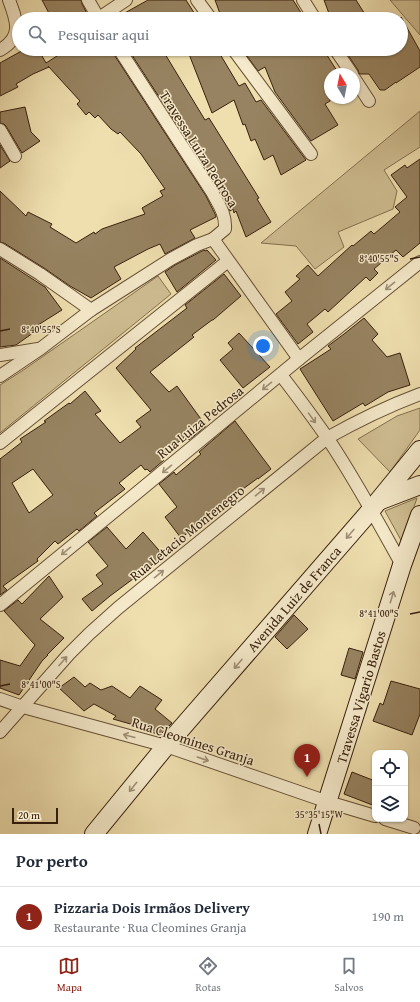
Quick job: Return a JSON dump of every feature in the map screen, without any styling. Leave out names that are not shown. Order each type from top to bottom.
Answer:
[{"type":"main road","name":"Avenida Luiz de Franca","points":[[94,834],[166,746],[376,505],[420,450]]},
{"type":"main road","points":[[376,505],[420,485]]},
{"type":"main road","name":"Travessa Vigario Bastos","points":[[317,834],[402,565],[420,515]]},
{"type":"street","points":[[9,0],[13,12]]},
{"type":"street","points":[[88,0],[95,12]]},
{"type":"street","points":[[108,12],[126,0]]},
{"type":"street","points":[[196,0],[205,12]]},
{"type":"street","points":[[303,0],[311,12]]},
{"type":"street","points":[[0,50],[12,41]]},
{"type":"street","name":"Travessa Luiza Pedrosa","points":[[124,56],[212,192],[222,210],[226,220],[225,229],[213,239]]},
{"type":"street","points":[[238,56],[311,154]]},
{"type":"street","points":[[340,56],[348,68]]},
{"type":"street","points":[[360,87],[369,101]]},
{"type":"street","points":[[0,130],[15,156]]},
{"type":"street","points":[[0,376],[40,349],[91,310],[171,259],[197,245],[213,239],[299,359]]},
{"type":"street","points":[[0,249],[47,279],[91,310]]},
{"type":"street","points":[[0,443],[228,261]]},
{"type":"street","name":"Rua Luiza Pedrosa","points":[[0,605],[299,359],[420,262]]},
{"type":"street","points":[[0,355],[40,349]]},
{"type":"street","points":[[281,375],[376,505],[402,565]]},
{"type":"street","name":"Rua Letacio Montenegro","points":[[0,732],[69,654],[89,634],[118,608],[327,438],[353,423],[420,394]]},
{"type":"street","name":"Rua Cleomines Granja","points":[[0,699],[23,707],[166,746],[328,802],[372,815]]},
{"type":"street","points":[[395,822],[414,828]]},
{"type":"shaded area","points":[[390,0],[420,0],[420,35],[408,21],[408,12],[400,12]]},
{"type":"shaded area","points":[[420,111],[420,147],[384,170],[397,191],[393,209],[338,232],[344,247],[315,269],[296,246],[261,243]]},
{"type":"shaded area","points":[[158,276],[171,294],[0,433],[0,385]]},
{"type":"shaded area","points":[[420,408],[420,430],[390,472],[358,439],[397,416]]},
{"type":"shaded area","points":[[417,498],[402,542],[385,511]]},
{"type":"building","points":[[42,0],[81,0],[86,12],[48,12]]},
{"type":"building","points":[[148,0],[186,0],[194,12],[127,12]]},
{"type":"building","points":[[215,0],[293,0],[301,12],[219,12]]},
{"type":"building","points":[[324,0],[356,0],[364,12],[328,12]]},
{"type":"building","points":[[408,30],[420,51],[420,67],[385,90],[380,90],[369,74],[360,74],[360,68],[357,68],[349,56],[408,56]]},
{"type":"building","points":[[12,56],[42,56],[46,63],[57,56],[115,56],[206,196],[216,217],[190,230],[195,238],[165,254],[160,244],[114,267],[121,279],[91,298],[4,243],[0,242],[0,191],[26,216],[28,212],[52,224],[50,227],[76,243],[94,232],[95,234],[102,229],[145,214],[142,208],[163,196],[160,191],[165,189],[141,154],[120,132],[118,134],[111,129],[98,115],[95,118],[89,112],[86,115],[77,104],[80,101],[49,67],[16,84],[18,87],[0,96],[0,63]]},
{"type":"building","points":[[133,56],[166,56],[205,120],[209,118],[259,198],[257,199],[271,222],[246,237],[236,211],[234,213],[233,209],[230,211],[218,188]]},
{"type":"building","points":[[190,56],[221,56],[239,86],[245,83],[256,102],[261,100],[306,160],[281,175],[273,155],[264,160],[255,139],[251,141],[245,124],[243,125],[234,100],[212,113]]},
{"type":"building","points":[[247,56],[327,56],[335,68],[324,68],[324,104],[338,125],[311,141],[275,92],[265,67],[258,71]]},
{"type":"building","points":[[25,107],[31,132],[40,141],[22,153],[6,126],[0,123],[0,112]]},
{"type":"building","points":[[0,145],[10,161],[0,168]]},
{"type":"building","points":[[420,159],[420,243],[403,257],[396,250],[374,269],[378,273],[370,281],[366,277],[328,312],[325,309],[307,324],[313,332],[298,344],[276,314],[292,301],[285,292],[300,279],[296,276],[308,265],[318,276],[352,245],[353,246],[371,231],[374,234],[400,212],[395,207],[407,197],[391,175],[405,165],[407,168]]},
{"type":"building","points":[[204,250],[207,250],[216,260],[177,292],[165,272]]},
{"type":"building","points":[[0,258],[45,287],[62,310],[38,325],[40,328],[16,345],[0,347]]},
{"type":"building","points":[[224,274],[241,296],[213,320],[192,335],[194,337],[150,372],[169,392],[177,386],[206,426],[189,440],[186,436],[176,444],[161,457],[164,460],[150,472],[147,469],[145,470],[141,465],[119,483],[125,489],[94,513],[97,516],[79,531],[77,529],[58,544],[55,541],[37,559],[38,561],[3,586],[7,590],[0,595],[0,459],[22,442],[20,439],[46,422],[44,421],[69,403],[70,404],[85,391],[101,411],[95,414],[120,443],[141,427],[136,421],[151,410],[116,368],[136,349],[135,348],[187,308],[185,305]],"holes":[[[33,469],[53,495],[29,513],[12,483]]]},
{"type":"building","points":[[364,318],[378,334],[372,340],[387,357],[400,353],[410,385],[388,392],[365,406],[363,403],[333,421],[300,369],[331,349],[328,346]]},
{"type":"building","points":[[239,333],[270,367],[243,388],[220,360],[233,349],[228,343]]},
{"type":"building","points":[[235,421],[271,469],[214,510],[181,538],[165,517],[177,507],[159,484],[174,472],[176,475],[201,454],[199,452]]},
{"type":"building","points":[[107,527],[126,549],[143,532],[164,556],[92,611],[82,599],[103,584],[96,575],[108,566],[88,542]]},
{"type":"building","points":[[49,576],[63,597],[40,619],[64,638],[42,661],[19,695],[0,688],[0,660],[20,666],[35,645],[4,611],[18,600],[22,604]]},
{"type":"building","points":[[294,615],[308,629],[287,649],[275,637]]},
{"type":"building","points":[[349,648],[363,652],[355,679],[341,675]]},
{"type":"building","points":[[74,677],[85,687],[90,683],[101,690],[112,686],[130,698],[140,686],[162,700],[155,709],[172,723],[160,735],[140,728],[141,727],[113,719],[116,716],[94,704],[84,711],[59,688]]},
{"type":"building","points":[[391,681],[420,689],[420,714],[412,735],[373,721],[380,703],[383,705]]},
{"type":"building","points":[[352,772],[372,780],[372,805],[344,794]]},
{"type":"place","name":"Pizzaria Dois Irmãos Delivery","points":[[307,777]]}]
